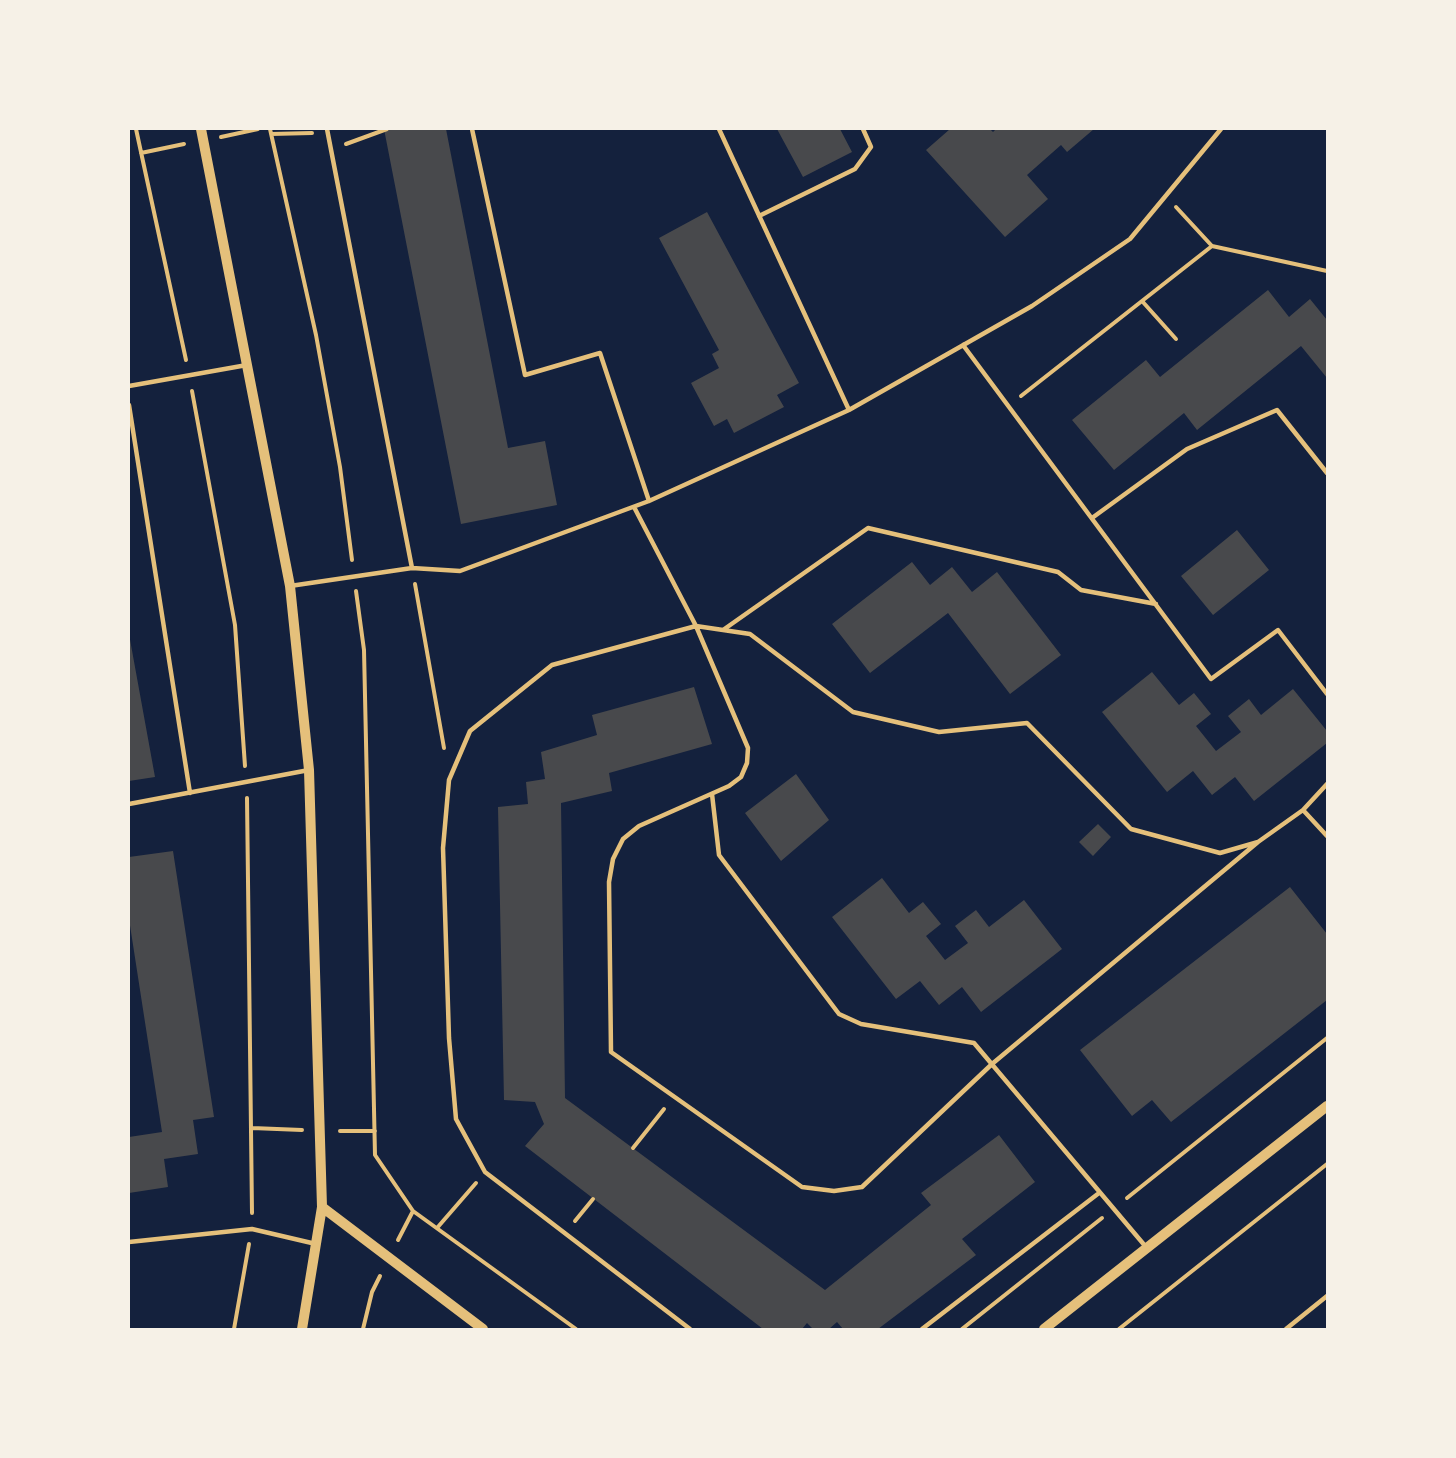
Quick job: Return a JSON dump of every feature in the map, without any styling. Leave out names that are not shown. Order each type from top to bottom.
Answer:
[{"type":"street","points":[[201,129],[290,586],[309,770],[322,1207],[302,1329]]},
{"type":"street","points":[[1044,1329],[1327,1106]]},
{"type":"street","points":[[322,1207],[483,1329]]},
{"type":"lane","points":[[472,129],[525,375],[600,353],[649,501]]},
{"type":"lane","points":[[719,129],[849,410]]},
{"type":"lane","points":[[759,216],[855,169],[871,147],[863,129]]},
{"type":"lane","points":[[290,586],[412,568],[460,571],[649,501],[849,410],[1032,306],[1130,239],[1221,129]]},
{"type":"lane","points":[[327,131],[412,568]]},
{"type":"lane","points":[[963,345],[1211,679],[1278,630],[1327,694]]},
{"type":"lane","points":[[129,386],[247,365]]},
{"type":"lane","points":[[129,405],[190,793]]},
{"type":"lane","points":[[1092,518],[1187,449],[1277,410],[1327,473]]},
{"type":"lane","points":[[634,507],[696,626],[748,748],[747,763],[741,777],[712,794],[639,826],[623,839],[613,859],[609,882],[611,1052],[802,1187],[834,1191],[862,1187],[992,1064],[1258,842],[1303,810],[1327,784]]},
{"type":"lane","points":[[723,630],[868,528],[1058,572],[1081,590],[1156,604]]},
{"type":"lane","points":[[690,1329],[486,1172],[456,1119],[449,1038],[443,848],[449,780],[470,731],[552,665],[696,626],[750,634],[853,712],[939,732],[1027,723],[1131,829],[1220,853],[1258,842]]},
{"type":"lane","points":[[129,804],[309,770]]},
{"type":"lane","points":[[712,794],[719,855],[839,1014],[861,1024],[974,1043],[1146,1248]]},
{"type":"lane","points":[[1303,810],[1327,836]]},
{"type":"lane","points":[[922,1329],[1099,1193]]},
{"type":"lane","points":[[129,1242],[252,1229],[316,1244]]},
{"type":"lane","points":[[1286,1329],[1327,1296]]},
{"type":"path","points":[[136,129],[189,376],[235,625],[246,782],[252,1229],[234,1329]]},
{"type":"path","points":[[332,150],[387,129]]},
{"type":"path","points":[[327,131],[271,132],[318,346],[340,467],[364,650],[375,1155],[413,1211],[576,1329]]},
{"type":"path","points":[[1166,195],[1212,246],[1327,271]]},
{"type":"path","points":[[1009,406],[1212,246]]},
{"type":"path","points":[[1142,301],[1176,339]]},
{"type":"path","points":[[412,568],[449,780]]},
{"type":"path","points":[[962,1329],[1327,1038]]},
{"type":"path","points":[[633,1148],[674,1097]]},
{"type":"path","points":[[1119,1329],[1327,1164]]},
{"type":"path","points":[[437,1228],[486,1172]]},
{"type":"path","points":[[565,1234],[593,1199]]},
{"type":"path","points":[[363,1329],[372,1292],[413,1211]]},
{"type":"building","points":[[384,129],[446,129],[508,448],[545,441],[557,505],[461,524]]},
{"type":"building","points":[[777,129],[840,129],[852,152],[803,177]]},
{"type":"building","points":[[950,129],[990,129],[993,132],[996,129],[1094,129],[1067,152],[1061,145],[1027,175],[1048,199],[1005,237],[926,150]]},
{"type":"building","points":[[707,212],[799,383],[777,395],[784,407],[734,433],[727,419],[714,426],[691,383],[719,368],[712,354],[719,350],[659,238]]},
{"type":"building","points":[[1268,290],[1289,317],[1310,299],[1327,320],[1327,378],[1301,346],[1197,430],[1184,413],[1114,470],[1072,420],[1146,360],[1160,377]]},
{"type":"building","points":[[1237,530],[1269,570],[1213,615],[1181,576]]},
{"type":"building","points":[[912,562],[930,585],[952,567],[972,592],[997,572],[1061,655],[1010,694],[948,613],[870,673],[832,624]]},
{"type":"building","points":[[129,634],[155,777],[129,781]]},
{"type":"building","points":[[1152,672],[1179,705],[1194,693],[1211,714],[1196,726],[1216,751],[1241,732],[1228,716],[1249,699],[1261,715],[1293,689],[1327,731],[1327,743],[1254,801],[1235,777],[1212,795],[1193,771],[1167,792],[1102,712]]},
{"type":"building","points":[[694,687],[712,744],[609,773],[612,791],[561,803],[565,1098],[825,1290],[931,1205],[921,1193],[999,1135],[1035,1182],[962,1239],[976,1255],[878,1329],[843,1329],[837,1322],[829,1329],[813,1329],[807,1323],[802,1329],[763,1329],[525,1146],[544,1124],[535,1102],[504,1100],[498,807],[528,804],[526,782],[545,779],[541,752],[597,735],[592,715]]},
{"type":"building","points":[[796,774],[829,820],[781,861],[745,813]]},
{"type":"building","points":[[1098,824],[1111,837],[1093,856],[1079,842]]},
{"type":"building","points":[[173,851],[214,1117],[193,1120],[198,1154],[164,1159],[168,1187],[129,1193],[129,1137],[162,1132],[129,919],[129,857]]},
{"type":"building","points":[[882,878],[909,913],[923,902],[941,924],[926,936],[945,960],[968,943],[955,926],[976,910],[989,927],[1024,900],[1062,949],[981,1012],[962,987],[939,1005],[920,981],[896,999],[832,917]]},
{"type":"building","points":[[1290,887],[1327,934],[1327,1000],[1171,1122],[1152,1100],[1132,1116],[1080,1050]]}]
